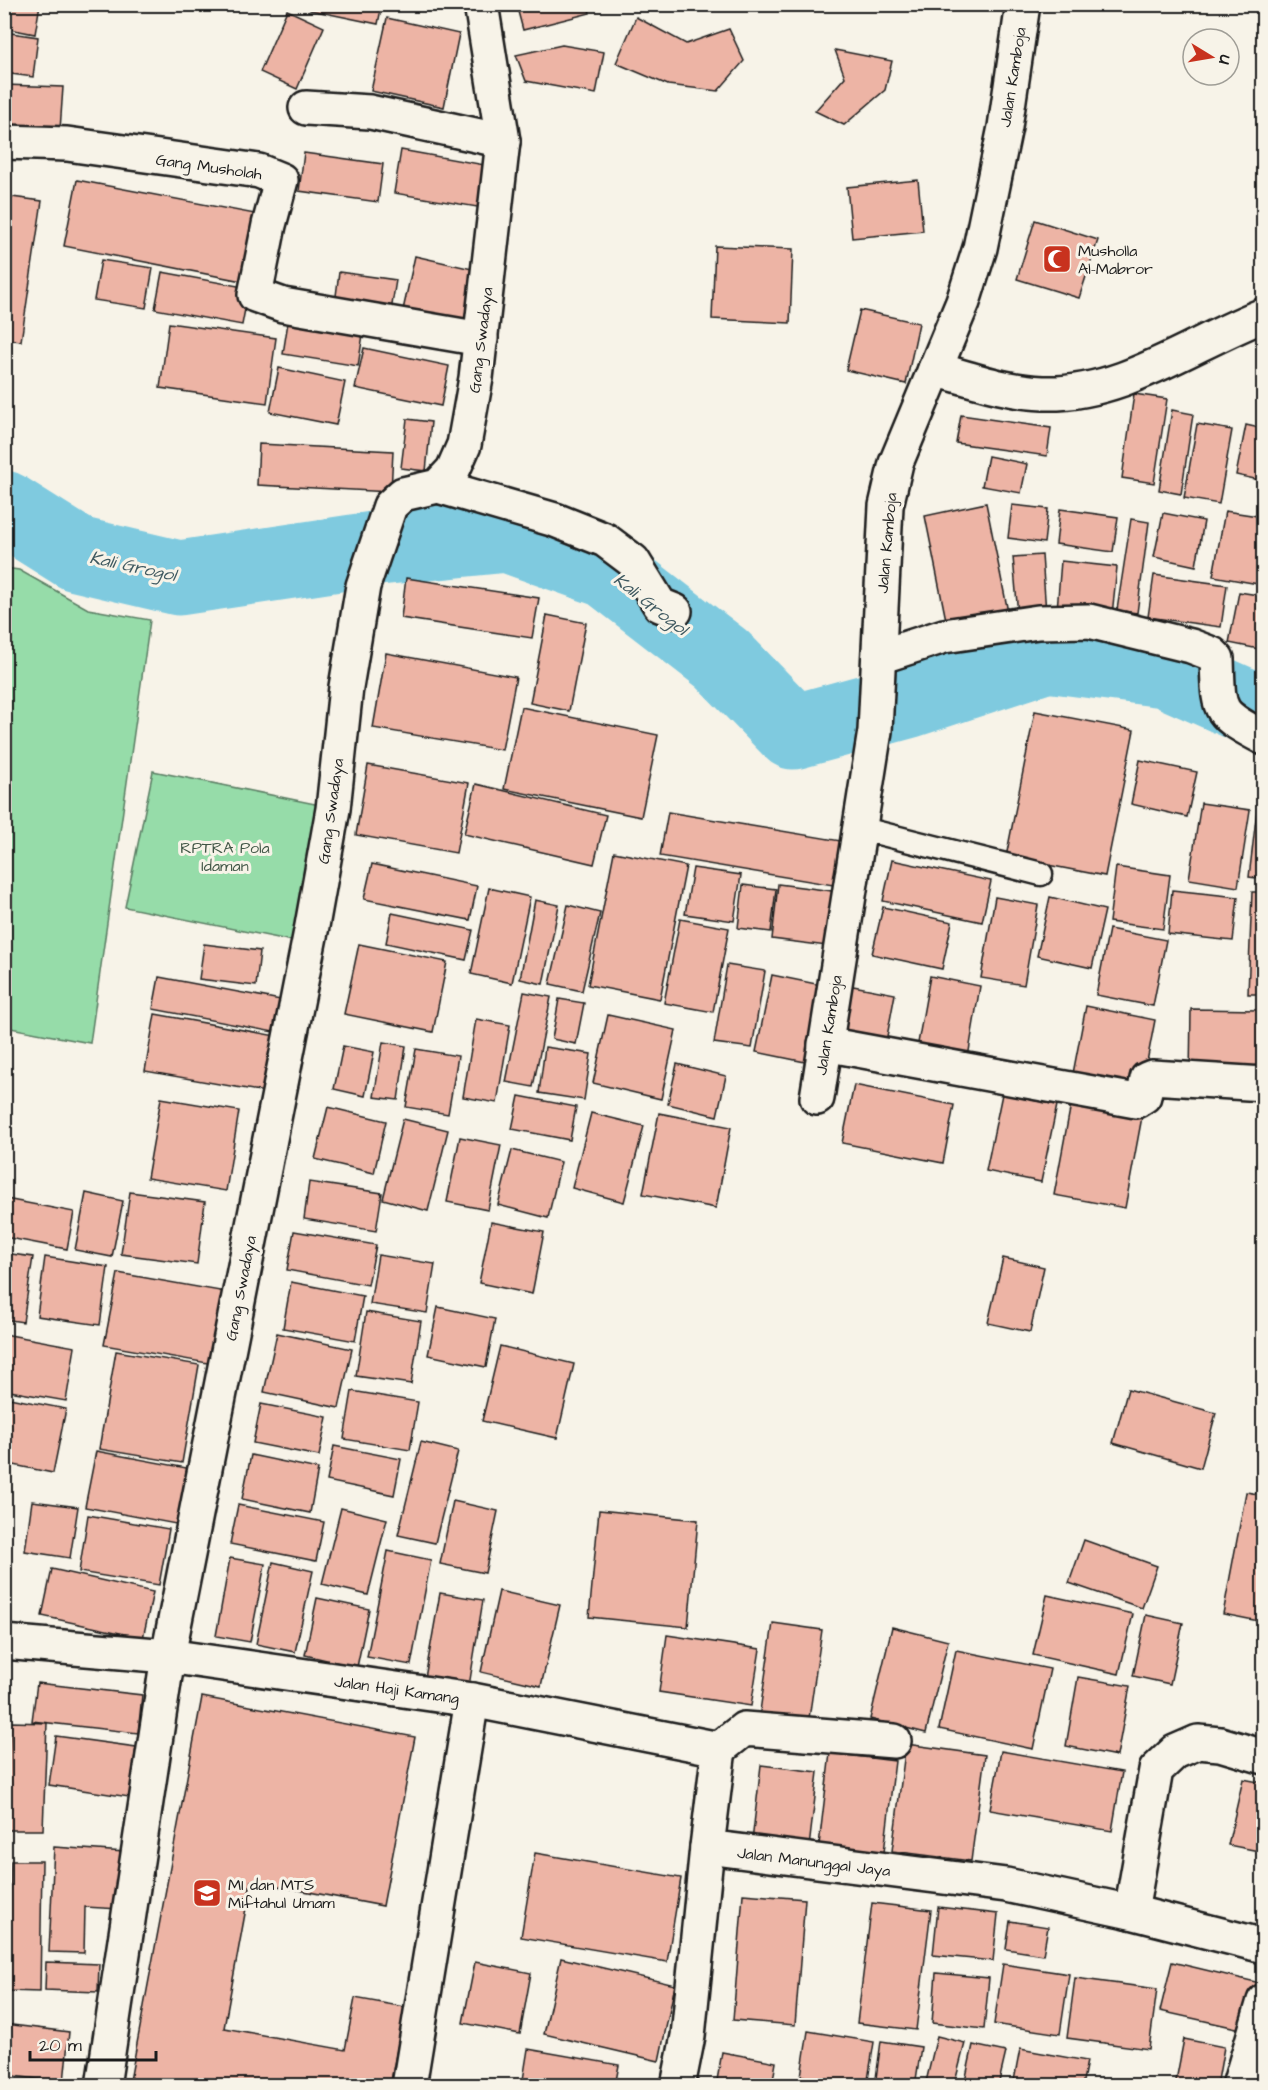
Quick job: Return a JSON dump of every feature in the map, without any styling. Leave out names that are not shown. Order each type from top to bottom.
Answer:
[{"type":"street","name":"Gang Swadaya","points":[[103,2085],[168,1656],[327,844],[346,687],[363,586],[382,523],[396,498],[438,486],[453,470],[464,445],[481,339],[503,141],[481,4]]},
{"type":"street","name":"Jalan Kamboja","points":[[817,1098],[875,731],[886,506],[896,463],[963,302],[980,248],[1005,127],[1023,4]]},
{"type":"street","points":[[306,108],[370,112],[503,141]]},
{"type":"street","name":"Gang Musholah","points":[[4,142],[67,144],[260,171],[281,180],[255,295],[294,307],[481,339]]},
{"type":"street","points":[[936,369],[1017,391],[1045,393],[1081,390],[1140,372],[1263,315]]},
{"type":"street","points":[[438,486],[555,520],[605,540],[633,561],[660,605],[675,611]]},
{"type":"street","points":[[878,673],[944,636],[1038,622],[1089,621],[1205,650],[1217,659],[1218,693],[1230,719],[1263,738]]},
{"type":"street","points":[[825,1044],[1136,1101],[1144,1096],[1147,1079],[1152,1077],[1263,1084]]},
{"type":"street","name":"Jalan Haji Kamang","points":[[4,1642],[168,1656],[472,1700],[409,2085]]},
{"type":"street","points":[[472,1700],[719,1749]]},
{"type":"street","points":[[678,2085],[688,2036],[719,1749],[744,1729],[894,1741]]},
{"type":"street","points":[[1131,1912],[1156,1770],[1175,1752],[1198,1742],[1220,1744],[1263,1756]]},
{"type":"street","name":"Jalan Manunggal Jaya","points":[[707,1847],[1006,1885],[1131,1912],[1263,1946]]},
{"type":"street","points":[[1239,2085],[1262,2011]]},
{"type":"lane","points":[[859,828],[1041,874]]},
{"type":"green space","points":[[5,568],[19,570],[88,609],[150,620],[90,1043],[5,1027]]},
{"type":"green space","name":"RPTRA Pola Idaman","points":[[153,771],[325,806],[298,942],[125,907]]},
{"type":"building","points":[[4,4],[40,4],[35,34],[4,28]]},
{"type":"building","points":[[311,4],[382,4],[378,24],[310,10]]},
{"type":"building","points":[[404,4],[455,4],[453,14]]},
{"type":"building","points":[[516,4],[588,4],[590,13],[523,30]]},
{"type":"building","points":[[642,4],[684,4],[683,10]]},
{"type":"building","points":[[287,10],[324,27],[297,89],[260,72]]},
{"type":"building","points":[[636,17],[686,44],[729,29],[744,61],[718,91],[668,85],[616,63]]},
{"type":"building","points":[[387,18],[459,34],[444,107],[371,91]]},
{"type":"building","points":[[4,32],[38,37],[33,77],[4,73]]},
{"type":"building","points":[[562,45],[604,52],[596,94],[526,81],[516,55]]},
{"type":"building","points":[[835,50],[892,61],[885,90],[844,125],[815,111],[845,77]]},
{"type":"building","points":[[4,85],[63,87],[60,130],[4,128]]},
{"type":"building","points":[[401,150],[496,167],[489,209],[394,193]]},
{"type":"building","points":[[304,153],[383,164],[378,202],[299,191]]},
{"type":"building","points":[[77,180],[255,214],[242,281],[64,246]]},
{"type":"building","points":[[918,180],[923,231],[852,238],[847,187]]},
{"type":"building","points":[[4,196],[42,201],[21,341],[4,339]]},
{"type":"building","name":"Musholla Al-Mabror","points":[[1035,220],[1098,240],[1079,298],[1017,279]]},
{"type":"building","points":[[715,246],[793,249],[790,323],[712,319]]},
{"type":"building","points":[[415,256],[481,271],[467,334],[401,319]]},
{"type":"building","points":[[101,260],[153,268],[146,308],[94,300]]},
{"type":"building","points":[[162,272],[249,288],[242,325],[155,309]]},
{"type":"building","points":[[339,272],[396,280],[391,311],[335,304]]},
{"type":"building","points":[[860,310],[919,323],[906,384],[846,370]]},
{"type":"building","points":[[289,316],[364,328],[358,366],[283,354]]},
{"type":"building","points":[[169,323],[276,338],[267,403],[160,388]]},
{"type":"building","points":[[4,347],[11,347],[8,391],[4,391]]},
{"type":"building","points":[[364,348],[449,366],[441,406],[355,388]]},
{"type":"building","points":[[279,368],[345,382],[336,425],[270,412]]},
{"type":"building","points":[[1134,394],[1167,399],[1154,483],[1122,478]]},
{"type":"building","points":[[1172,410],[1193,414],[1181,494],[1159,490]]},
{"type":"building","points":[[961,415],[1051,428],[1047,456],[956,443]]},
{"type":"building","points":[[407,419],[431,422],[426,471],[401,468]]},
{"type":"building","points":[[1197,424],[1232,430],[1219,504],[1184,498]]},
{"type":"building","points":[[1246,425],[1264,429],[1264,481],[1236,475]]},
{"type":"building","points":[[259,444],[393,451],[391,492],[257,485]]},
{"type":"building","points":[[988,456],[1027,464],[1021,493],[982,486]]},
{"type":"building","points":[[986,503],[1008,612],[947,625],[925,516]]},
{"type":"building","points":[[1012,505],[1048,509],[1044,543],[1008,538]]},
{"type":"building","points":[[1060,509],[1118,517],[1113,552],[1056,544]]},
{"type":"building","points":[[1225,511],[1264,517],[1264,585],[1213,576]]},
{"type":"building","points":[[1163,513],[1204,521],[1196,566],[1154,557]]},
{"type":"building","points":[[1131,519],[1149,522],[1137,613],[1117,610]]},
{"type":"building","points":[[1042,555],[1046,613],[1018,615],[1013,557]]},
{"type":"building","points":[[1061,561],[1117,567],[1112,615],[1057,610]]},
{"type":"building","points":[[1154,575],[1227,585],[1221,627],[1148,617]]},
{"type":"building","points":[[406,578],[539,598],[532,638],[401,618]]},
{"type":"building","points":[[1239,592],[1264,596],[1264,650],[1229,643]]},
{"type":"building","points":[[547,615],[586,623],[569,711],[530,703]]},
{"type":"building","points":[[386,653],[516,677],[502,750],[373,728]]},
{"type":"building","points":[[521,707],[658,735],[641,817],[504,789]]},
{"type":"building","points":[[1035,711],[1134,730],[1105,876],[1006,857]]},
{"type":"building","points":[[1140,760],[1197,772],[1187,817],[1131,804]]},
{"type":"building","points":[[368,765],[469,783],[456,853],[356,835]]},
{"type":"building","points":[[476,784],[606,815],[594,864],[464,834]]},
{"type":"building","points":[[1259,793],[1264,794],[1264,879],[1249,877]]},
{"type":"building","points":[[1201,803],[1250,810],[1238,887],[1189,879]]},
{"type":"building","points":[[668,812],[847,842],[839,886],[660,856]]},
{"type":"building","points":[[614,852],[686,866],[660,999],[588,985]]},
{"type":"building","points":[[892,860],[991,881],[982,922],[883,901]]},
{"type":"building","points":[[372,864],[477,886],[470,920],[364,899]]},
{"type":"building","points":[[1116,867],[1170,875],[1163,929],[1109,922]]},
{"type":"building","points":[[693,868],[741,875],[734,921],[685,914]]},
{"type":"building","points":[[778,884],[840,892],[835,947],[772,939]]},
{"type":"building","points":[[743,885],[776,889],[771,932],[738,928]]},
{"type":"building","points":[[489,888],[530,897],[512,983],[471,974]]},
{"type":"building","points":[[1172,890],[1238,897],[1233,941],[1168,934]]},
{"type":"building","points":[[1252,892],[1264,892],[1264,994],[1248,994]]},
{"type":"building","points":[[995,897],[1038,905],[1024,985],[981,978]]},
{"type":"building","points":[[1050,897],[1105,910],[1092,968],[1037,956]]},
{"type":"building","points":[[535,900],[559,905],[543,984],[520,979]]},
{"type":"building","points":[[568,905],[600,913],[582,991],[550,984]]},
{"type":"building","points":[[883,907],[952,922],[942,969],[872,954]]},
{"type":"building","points":[[392,913],[473,930],[466,960],[386,943]]},
{"type":"building","points":[[680,919],[729,928],[713,1012],[664,1003]]},
{"type":"building","points":[[1109,929],[1166,940],[1153,1006],[1096,995]]},
{"type":"building","points":[[204,944],[260,951],[256,986],[199,979]]},
{"type":"building","points":[[359,944],[447,962],[433,1032],[344,1014]]},
{"type":"building","points":[[727,965],[765,971],[752,1048],[714,1043]]},
{"type":"building","points":[[772,975],[831,987],[815,1064],[756,1052]]},
{"type":"building","points":[[930,976],[980,986],[966,1069],[915,1060]]},
{"type":"building","points":[[159,977],[286,1001],[279,1033],[153,1009]]},
{"type":"building","points":[[848,985],[895,994],[885,1047],[838,1038]]},
{"type":"building","points":[[524,992],[551,997],[533,1087],[506,1082]]},
{"type":"building","points":[[559,999],[584,1003],[576,1044],[552,1039]]},
{"type":"building","points":[[1086,1006],[1155,1020],[1140,1098],[1071,1084]]},
{"type":"building","points":[[1191,1009],[1259,1010],[1258,1078],[1190,1077]]},
{"type":"building","points":[[155,1014],[276,1036],[265,1092],[145,1071]]},
{"type":"building","points":[[608,1015],[676,1030],[661,1099],[593,1083]]},
{"type":"building","points":[[476,1019],[510,1025],[497,1103],[463,1097]]},
{"type":"building","points":[[383,1042],[406,1046],[398,1100],[374,1097]]},
{"type":"building","points":[[343,1046],[374,1052],[365,1096],[334,1089]]},
{"type":"building","points":[[545,1047],[591,1054],[584,1100],[539,1093]]},
{"type":"building","points":[[416,1049],[458,1056],[448,1114],[406,1107]]},
{"type":"building","points":[[677,1064],[726,1076],[717,1116],[668,1104]]},
{"type":"building","points":[[854,1085],[954,1105],[943,1163],[842,1143]]},
{"type":"building","points":[[1073,1093],[1144,1106],[1125,1208],[1054,1195]]},
{"type":"building","points":[[1002,1094],[1057,1105],[1041,1182],[986,1171]]},
{"type":"building","points":[[519,1096],[576,1107],[570,1140],[512,1129]]},
{"type":"building","points":[[161,1098],[239,1111],[226,1191],[147,1178]]},
{"type":"building","points":[[328,1107],[386,1121],[374,1173],[315,1159]]},
{"type":"building","points":[[591,1113],[644,1126],[624,1202],[572,1188]]},
{"type":"building","points":[[659,1113],[731,1127],[716,1208],[643,1194]]},
{"type":"building","points":[[403,1119],[448,1130],[428,1211],[383,1199]]},
{"type":"building","points":[[460,1137],[501,1145],[488,1210],[447,1202]]},
{"type":"building","points":[[512,1150],[561,1162],[548,1218],[498,1205]]},
{"type":"building","points":[[309,1182],[382,1193],[376,1231],[304,1219]]},
{"type":"building","points":[[130,1192],[205,1202],[197,1264],[121,1254]]},
{"type":"building","points":[[86,1193],[123,1201],[112,1257],[75,1250]]},
{"type":"building","points":[[6,1199],[74,1212],[67,1249],[4,1237]]},
{"type":"building","points":[[491,1222],[544,1232],[532,1294],[479,1283]]},
{"type":"building","points":[[294,1231],[376,1245],[368,1285],[287,1270]]},
{"type":"building","points":[[4,1253],[33,1257],[23,1322],[4,1319]]},
{"type":"building","points":[[378,1255],[435,1264],[427,1313],[370,1304]]},
{"type":"building","points":[[45,1257],[108,1267],[100,1325],[37,1316]]},
{"type":"building","points":[[1003,1258],[1044,1267],[1030,1332],[988,1323]]},
{"type":"building","points":[[118,1273],[226,1292],[213,1364],[104,1345]]},
{"type":"building","points":[[291,1282],[363,1296],[355,1341],[283,1328]]},
{"type":"building","points":[[438,1307],[495,1319],[486,1367],[428,1355]]},
{"type":"building","points":[[366,1312],[421,1321],[411,1384],[356,1376]]},
{"type":"building","points":[[277,1333],[352,1349],[339,1408],[264,1392]]},
{"type":"building","points":[[4,1334],[75,1347],[66,1401],[4,1390]]},
{"type":"building","points":[[500,1346],[574,1364],[557,1438],[482,1421]]},
{"type":"building","points":[[116,1351],[199,1365],[182,1463],[99,1449]]},
{"type":"building","points":[[1128,1389],[1216,1413],[1201,1468],[1113,1443]]},
{"type":"building","points":[[352,1391],[418,1402],[410,1450],[344,1439]]},
{"type":"building","points":[[4,1397],[66,1409],[53,1473],[4,1463]]},
{"type":"building","points":[[261,1404],[327,1417],[319,1456],[253,1443]]},
{"type":"building","points":[[421,1442],[458,1451],[435,1543],[398,1535]]},
{"type":"building","points":[[334,1446],[401,1459],[394,1495],[327,1481]]},
{"type":"building","points":[[96,1451],[192,1469],[181,1525],[85,1507]]},
{"type":"building","points":[[251,1455],[318,1469],[310,1513],[242,1499]]},
{"type":"building","points":[[1246,1492],[1264,1495],[1264,1622],[1223,1614]]},
{"type":"building","points":[[32,1501],[78,1507],[70,1558],[25,1551]]},
{"type":"building","points":[[453,1501],[498,1511],[485,1573],[440,1564]]},
{"type":"building","points":[[238,1505],[324,1522],[316,1561],[230,1544]]},
{"type":"building","points":[[341,1508],[387,1519],[368,1595],[322,1584]]},
{"type":"building","points":[[599,1510],[698,1520],[688,1627],[589,1617]]},
{"type":"building","points":[[88,1515],[169,1529],[159,1585],[79,1572]]},
{"type":"building","points":[[1084,1540],[1157,1566],[1142,1608],[1069,1583]]},
{"type":"building","points":[[388,1551],[431,1560],[411,1665],[367,1657]]},
{"type":"building","points":[[230,1558],[265,1564],[250,1642],[216,1636]]},
{"type":"building","points":[[273,1562],[313,1571],[295,1652],[256,1644]]},
{"type":"building","points":[[52,1569],[153,1592],[143,1638],[42,1616]]},
{"type":"building","points":[[499,1591],[560,1605],[541,1686],[481,1672]]},
{"type":"building","points":[[440,1593],[483,1600],[469,1686],[425,1678]]},
{"type":"building","points":[[1047,1595],[1133,1614],[1119,1674],[1033,1655]]},
{"type":"building","points":[[317,1598],[369,1609],[357,1667],[305,1655]]},
{"type":"building","points":[[1146,1615],[1183,1623],[1170,1684],[1133,1676]]},
{"type":"building","points":[[773,1623],[822,1630],[808,1725],[759,1718]]},
{"type":"building","points":[[892,1627],[948,1641],[926,1733],[870,1719]]},
{"type":"building","points":[[667,1635],[760,1649],[751,1706],[659,1692]]},
{"type":"building","points":[[956,1650],[1050,1669],[1033,1749],[939,1729]]},
{"type":"building","points":[[1078,1677],[1130,1686],[1117,1756],[1066,1746]]},
{"type":"building","points":[[37,1683],[142,1695],[138,1733],[32,1721]]},
{"type":"building","name":"MI dan MTS Miftahul Umam","points":[[202,1697],[415,1737],[383,1906],[251,1881],[224,2028],[345,2050],[355,1998],[405,2007],[390,2086],[129,2086]]},
{"type":"building","points":[[10,1722],[47,1723],[43,1830],[7,1830]]},
{"type":"building","points":[[56,1736],[136,1747],[129,1797],[49,1785]]},
{"type":"building","points":[[906,1744],[985,1755],[971,1861],[892,1851]]},
{"type":"building","points":[[1001,1751],[1122,1772],[1112,1831],[990,1810]]},
{"type":"building","points":[[830,1753],[895,1761],[884,1852],[819,1845]]},
{"type":"building","points":[[761,1765],[818,1772],[809,1847],[752,1841]]},
{"type":"building","points":[[1243,1779],[1264,1783],[1264,1852],[1228,1845]]},
{"type":"building","points":[[54,1847],[125,1852],[120,1909],[85,1907],[84,1953],[49,1952]]},
{"type":"building","points":[[535,1853],[681,1878],[667,1962],[521,1937]]},
{"type":"building","points":[[11,1861],[42,1861],[40,1992],[7,1991]]},
{"type":"building","points":[[743,1894],[805,1899],[795,2025],[733,2020]]},
{"type":"building","points":[[872,1903],[931,1910],[916,2030],[857,2023]]},
{"type":"building","points":[[938,1907],[998,1914],[993,1961],[933,1955]]},
{"type":"building","points":[[1010,1921],[1048,1927],[1043,1955],[1006,1949]]},
{"type":"building","points":[[561,1958],[675,1985],[659,2061],[544,2034]]},
{"type":"building","points":[[46,1962],[99,1964],[98,1992],[45,1990]]},
{"type":"building","points":[[475,1962],[531,1973],[520,2034],[463,2023]]},
{"type":"building","points":[[1172,1962],[1260,1983],[1250,2031],[1160,2011]]},
{"type":"building","points":[[1003,1964],[1069,1974],[1060,2034],[994,2024]]},
{"type":"building","points":[[936,1973],[989,1978],[984,2029],[932,2023]]},
{"type":"building","points":[[1075,1978],[1157,1989],[1149,2049],[1067,2038]]},
{"type":"building","points":[[4,2024],[69,2032],[64,2082],[4,2075]]},
{"type":"building","points":[[808,2031],[874,2042],[867,2086],[801,2076]]},
{"type":"building","points":[[937,2036],[965,2043],[954,2086],[925,2086]]},
{"type":"building","points":[[1184,2039],[1224,2047],[1217,2086],[1175,2086]]},
{"type":"building","points":[[881,2041],[921,2047],[915,2086],[875,2086]]},
{"type":"building","points":[[973,2045],[1006,2052],[998,2086],[964,2086]]},
{"type":"building","points":[[528,2049],[619,2065],[615,2086],[522,2086]]},
{"type":"building","points":[[1020,2049],[1087,2061],[1082,2086],[1013,2086]]},
{"type":"building","points":[[722,2052],[776,2062],[772,2086],[716,2086]]},
{"type":"waterway","name":"Kali Grogol","points":[[4,508],[77,554],[179,578],[379,548],[507,535],[608,571],[722,659],[793,732],[907,701],[1047,655],[1165,670],[1264,714]]},
{"type":"place","name":"Musholla Al-Mabror","points":[[1057,259]]},
{"type":"place","name":"MI dan MTS Miftahul Umam","points":[[207,1893]]}]
